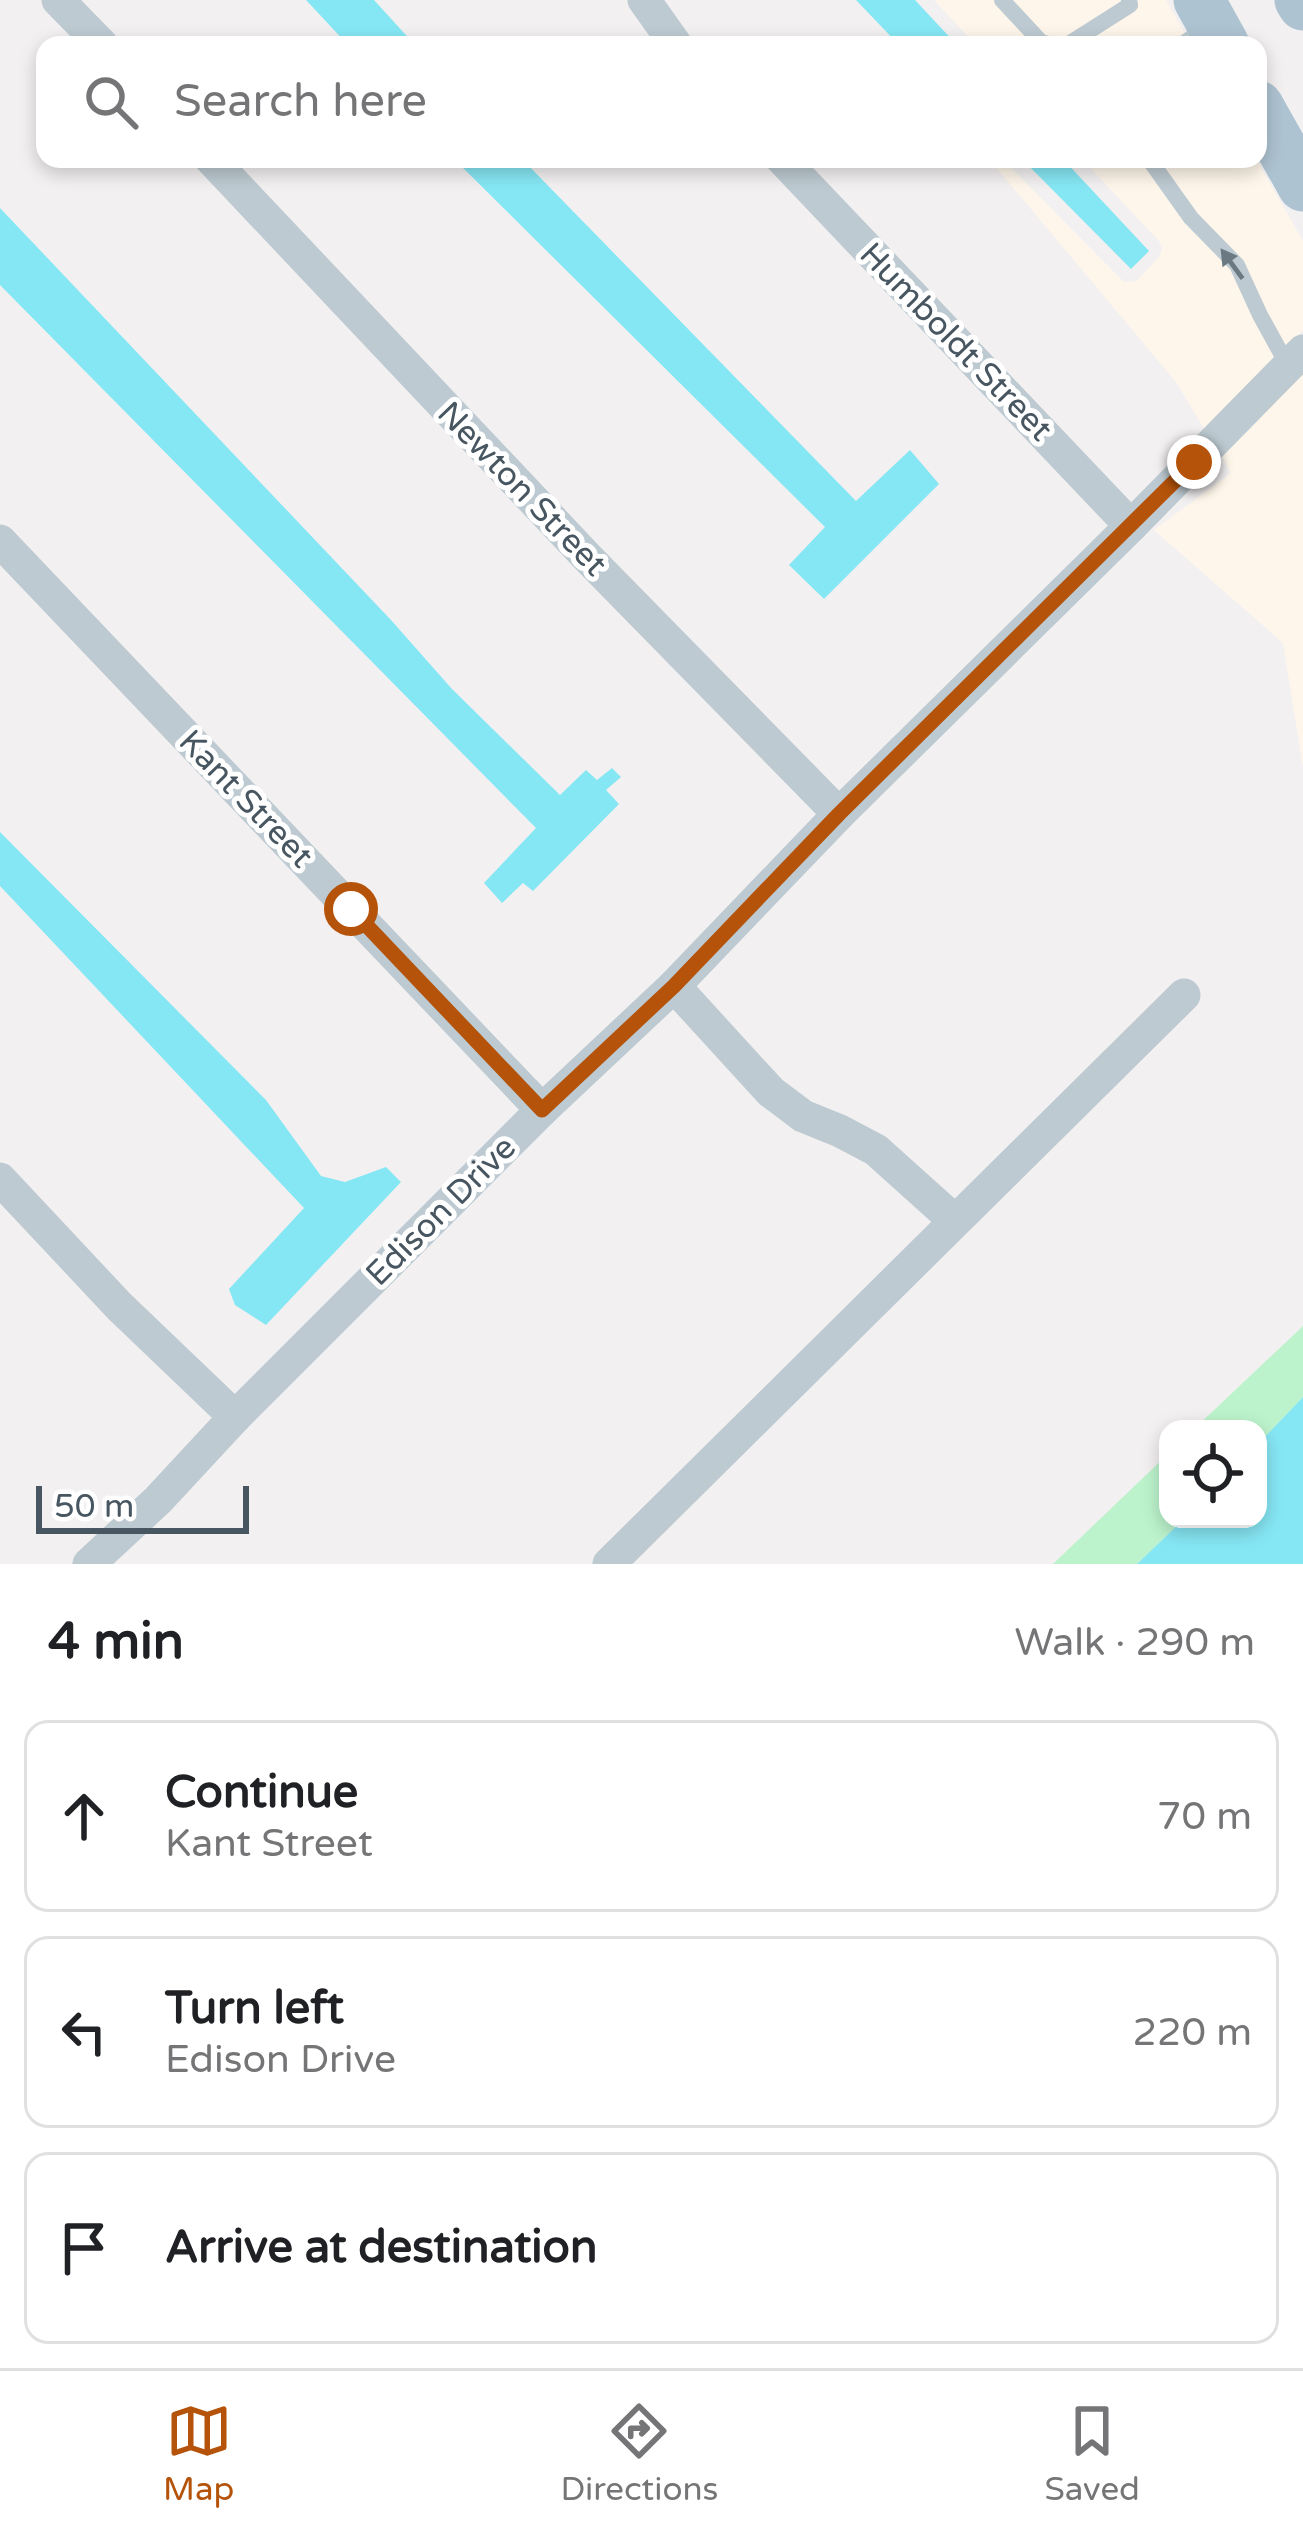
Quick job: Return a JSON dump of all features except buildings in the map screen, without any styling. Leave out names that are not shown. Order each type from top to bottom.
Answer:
[{"type":"main road","points":[[1267,122],[1303,185]]},
{"type":"street","points":[[58,0],[93,36]]},
{"type":"street","points":[[644,0],[670,36]]},
{"type":"street","name":"Newton Street","points":[[220,168],[587,557],[839,814]]},
{"type":"street","name":"Humboldt Street","points":[[791,168],[1131,526]]},
{"type":"street","name":"Edison Drive","points":[[89,1564],[158,1500],[542,1110],[674,986],[839,814],[1295,359]]},
{"type":"street","name":"Kant Street","points":[[0,541],[542,1110]]},
{"type":"street","points":[[674,986],[771,1092],[803,1117],[876,1150],[955,1221]]},
{"type":"street","points":[[609,1564],[1184,995]]},
{"type":"street","points":[[0,1179],[119,1306],[235,1417]]},
{"type":"lane","points":[[1002,0],[1035,36]]},
{"type":"lane","points":[[1081,36],[1130,5],[1129,0]]},
{"type":"lane","points":[[1155,168],[1191,218],[1237,265],[1260,316],[1295,359]]},
{"type":"shaded area","points":[[934,0],[1166,0],[1186,36],[968,36]]},
{"type":"shaded area","points":[[997,168],[1011,168],[1124,282],[1137,281],[1160,256],[1159,241],[1090,168],[1261,168],[1303,241],[1303,330],[1205,430],[1176,382]]},
{"type":"shaded area","points":[[1303,372],[1303,767],[1283,643],[1154,530],[1231,473],[1221,455]]},
{"type":"green space","points":[[1303,1326],[1303,1397],[1267,1435],[1267,1420],[1204,1420]]},
{"type":"green space","points":[[1159,1463],[1159,1528],[1175,1528],[1137,1564],[1053,1564]]},
{"type":"water","points":[[306,0],[374,0],[407,36],[340,36]]},
{"type":"water","points":[[856,0],[915,0],[949,36],[890,36]]},
{"type":"water","points":[[463,168],[531,168],[856,501],[910,450],[939,484],[824,599],[789,565],[825,527]]},
{"type":"water","points":[[1031,168],[1071,168],[1149,251],[1131,269]]},
{"type":"water","points":[[0,208],[452,689],[560,795],[586,770],[597,780],[612,768],[621,777],[606,790],[619,804],[533,891],[523,883],[502,903],[484,883],[536,828],[0,285]]},
{"type":"water","points":[[0,832],[266,1100],[321,1176],[345,1182],[386,1167],[401,1182],[266,1325],[235,1305],[229,1289],[304,1208],[0,886]]},
{"type":"water","points":[[1303,1397],[1303,1564],[1137,1564],[1175,1528],[1267,1528],[1267,1435]]},
{"type":"route","points":[[351,909],[542,1110],[674,986],[839,814],[1194,462]]}]
